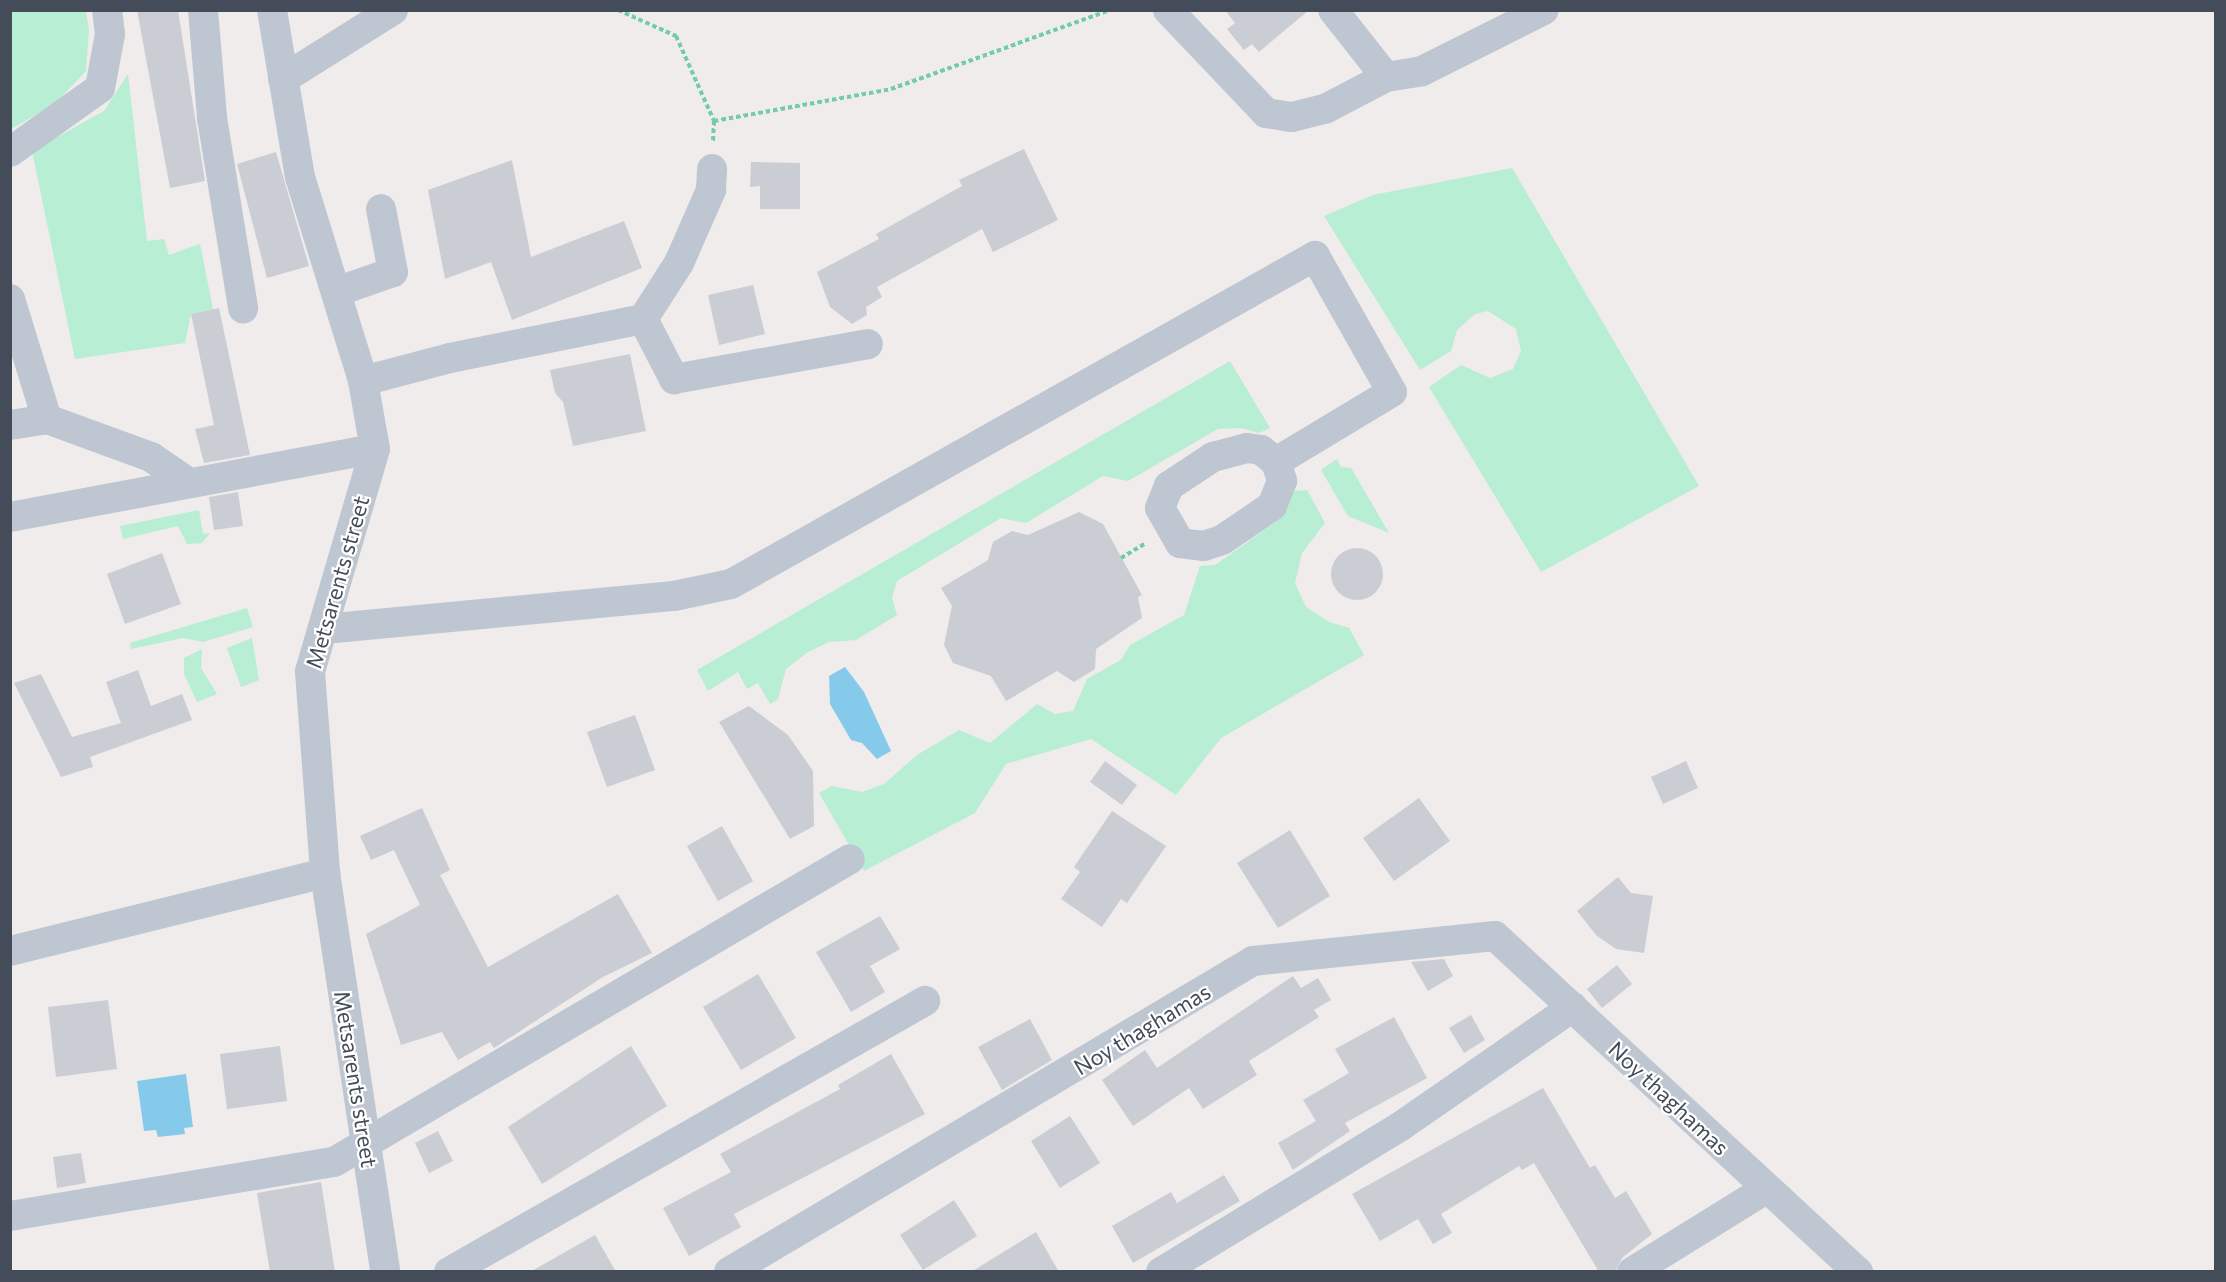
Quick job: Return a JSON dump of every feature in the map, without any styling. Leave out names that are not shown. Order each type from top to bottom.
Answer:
[{"type":"street","points":[[10,152],[100,88],[110,34],[107,10]]},
{"type":"street","points":[[203,10],[212,118],[243,308]]},
{"type":"street","name":"Metsarents street","points":[[273,10],[300,177],[363,381],[375,449],[310,672],[325,873],[385,1272]]},
{"type":"street","points":[[283,79],[393,10]]},
{"type":"street","points":[[1168,10],[1266,113],[1292,117],[1325,109],[1386,77],[1422,71],[1544,10]]},
{"type":"street","points":[[1333,10],[1386,77]]},
{"type":"street","points":[[363,381],[450,358],[643,319],[679,263],[711,190],[712,169]]},
{"type":"street","points":[[336,292],[393,272],[381,209]]},
{"type":"street","points":[[324,629],[674,596],[731,584],[1315,256],[1392,392],[1276,462]]},
{"type":"street","points":[[10,299],[47,419]]},
{"type":"street","points":[[643,319],[674,379],[868,344]]},
{"type":"street","points":[[10,425],[47,419],[151,458],[189,483]]},
{"type":"street","points":[[10,517],[375,449]]},
{"type":"street","points":[[10,1216],[334,1162],[366,1147],[850,860]]},
{"type":"street","points":[[10,951],[325,873]]},
{"type":"street","name":"Noy thaghamas","points":[[729,1272],[1253,961],[1495,936],[1857,1272]]},
{"type":"street","points":[[449,1272],[925,1001]]},
{"type":"street","points":[[1161,1272],[1401,1126],[1573,1007]]},
{"type":"street","points":[[1632,1272],[1766,1189]]},
{"type":"path","points":[[618,10],[676,36],[714,121],[891,89],[1112,10]]},
{"type":"path","points":[[1121,558],[1151,540]]},
{"type":"green space","points":[[11,11],[86,11],[89,30],[86,71],[55,104],[11,129]]},
{"type":"green space","points":[[128,74],[147,241],[164,239],[169,255],[200,244],[213,309],[191,314],[185,343],[75,359],[32,151],[104,111]]},
{"type":"green space","points":[[1512,168],[1699,486],[1541,572],[1429,387],[1461,365],[1490,378],[1513,369],[1521,351],[1516,329],[1488,311],[1475,314],[1457,330],[1451,351],[1420,370],[1324,216],[1373,195]]},
{"type":"green space","points":[[1230,361],[1270,428],[1259,433],[1241,428],[1218,429],[1128,481],[1103,476],[1026,523],[1001,518],[897,581],[892,598],[897,615],[856,640],[829,642],[808,652],[786,669],[778,699],[770,704],[758,683],[747,689],[738,672],[708,691],[697,670]]},
{"type":"green space","points":[[1337,459],[1341,467],[1351,468],[1389,533],[1348,516],[1321,470]]},
{"type":"green space","points":[[1307,490],[1325,523],[1302,553],[1295,583],[1306,607],[1329,622],[1349,628],[1364,655],[1221,738],[1176,795],[1091,739],[1006,764],[975,813],[864,871],[819,793],[832,786],[862,792],[884,784],[917,755],[959,730],[990,743],[1037,704],[1055,714],[1073,711],[1087,679],[1121,660],[1130,645],[1184,615],[1200,566],[1215,565],[1280,519],[1294,491]]},
{"type":"green space","points":[[199,510],[203,534],[210,533],[202,543],[187,544],[178,526],[123,539],[120,526]]},
{"type":"green space","points":[[247,608],[253,627],[203,642],[183,638],[131,649],[130,643]]},
{"type":"green space","points":[[252,638],[259,680],[241,687],[227,648]]},
{"type":"green space","points":[[202,649],[201,668],[217,694],[197,702],[184,674],[184,658]]},
{"type":"water","points":[[845,667],[864,692],[891,751],[877,759],[862,743],[851,740],[830,704],[829,676]]},
{"type":"water","points":[[186,1074],[193,1127],[184,1128],[185,1134],[158,1137],[156,1130],[144,1131],[137,1081]]},
{"type":"building","points":[[137,10],[178,10],[205,181],[170,188]]},
{"type":"building","points":[[1225,10],[1309,10],[1259,52],[1252,44],[1244,50],[1227,29],[1235,23]]},
{"type":"building","points":[[1024,149],[1058,220],[993,252],[982,229],[877,287],[882,297],[866,307],[867,315],[852,324],[830,307],[817,272],[879,239],[876,234],[962,186],[959,180]]},
{"type":"building","points":[[276,152],[309,266],[267,278],[237,164]]},
{"type":"building","points":[[512,160],[531,257],[624,221],[642,268],[512,320],[491,262],[445,279],[428,190]]},
{"type":"building","points":[[751,162],[800,163],[800,209],[760,209],[760,186],[750,187]]},
{"type":"building","points":[[753,285],[765,334],[719,345],[708,295]]},
{"type":"building","points":[[219,308],[250,455],[204,463],[195,429],[214,425],[191,314]]},
{"type":"building","points":[[630,354],[646,431],[573,446],[563,402],[555,393],[550,370]]},
{"type":"building","points":[[238,492],[243,526],[214,530],[209,497]]},
{"type":"building","points":[[1079,512],[1103,524],[1142,595],[1138,597],[1142,618],[1096,649],[1095,669],[1074,682],[1057,671],[1006,701],[991,676],[953,663],[944,645],[952,606],[941,588],[988,560],[993,542],[1012,531],[1028,535]]},
{"type":"building","points":[[1357,548],[1367,550],[1375,556],[1381,564],[1383,574],[1381,584],[1375,592],[1367,598],[1357,600],[1347,598],[1339,592],[1333,584],[1331,574],[1333,564],[1339,556],[1347,550]]},
{"type":"building","points":[[162,553],[181,604],[125,624],[107,574]]},
{"type":"building","points":[[138,670],[151,706],[182,694],[192,720],[90,757],[93,767],[61,777],[14,683],[41,674],[72,737],[121,723],[106,682]]},
{"type":"building","points":[[749,706],[788,735],[813,771],[814,826],[790,839],[719,722]]},
{"type":"building","points":[[635,715],[655,770],[607,787],[587,732]]},
{"type":"building","points":[[1105,761],[1137,785],[1122,805],[1090,782]]},
{"type":"building","points":[[1686,761],[1698,788],[1663,804],[1651,777]]},
{"type":"building","points":[[1419,798],[1450,841],[1394,881],[1363,838]]},
{"type":"building","points":[[422,808],[450,870],[440,875],[488,967],[618,894],[652,953],[603,977],[494,1048],[490,1042],[458,1060],[442,1032],[401,1045],[366,934],[420,905],[394,850],[371,860],[360,836]]},
{"type":"building","points":[[1112,811],[1166,846],[1127,903],[1121,899],[1102,927],[1061,899],[1080,872],[1074,867]]},
{"type":"building","points":[[722,826],[753,881],[718,901],[687,846]]},
{"type":"building","points":[[1290,830],[1330,896],[1278,928],[1237,863]]},
{"type":"building","points":[[1618,877],[1631,893],[1653,896],[1644,953],[1616,949],[1597,936],[1577,911]]},
{"type":"building","points":[[880,916],[900,949],[870,966],[885,992],[851,1012],[816,952]]},
{"type":"building","points":[[1444,959],[1453,976],[1428,991],[1411,962]]},
{"type":"building","points":[[1617,965],[1632,984],[1602,1008],[1587,989]]},
{"type":"building","points":[[758,974],[796,1038],[741,1070],[703,1007]]},
{"type":"building","points":[[1293,976],[1301,988],[1318,978],[1331,1000],[1314,1010],[1319,1017],[1249,1061],[1257,1075],[1203,1109],[1189,1088],[1133,1126],[1102,1080],[1145,1050],[1157,1068]]},
{"type":"building","points":[[108,1000],[117,1069],[56,1077],[48,1007]]},
{"type":"building","points":[[1471,1015],[1485,1040],[1464,1053],[1449,1028]]},
{"type":"building","points":[[1394,1017],[1427,1078],[1345,1123],[1350,1131],[1293,1170],[1278,1143],[1316,1121],[1303,1100],[1349,1073],[1335,1049]]},
{"type":"building","points":[[1030,1019],[1052,1060],[1002,1090],[978,1047]]},
{"type":"building","points":[[280,1046],[287,1101],[227,1109],[220,1054]]},
{"type":"building","points":[[631,1046],[667,1106],[542,1184],[508,1127]]},
{"type":"building","points":[[891,1054],[925,1114],[734,1214],[741,1227],[689,1256],[663,1208],[731,1172],[720,1154],[840,1089],[838,1085]]},
{"type":"building","points":[[1543,1088],[1590,1168],[1595,1165],[1615,1198],[1626,1191],[1652,1234],[1622,1258],[1615,1272],[1599,1272],[1534,1163],[1522,1170],[1519,1166],[1441,1214],[1452,1233],[1433,1244],[1418,1219],[1380,1241],[1352,1194]]},
{"type":"building","points":[[1070,1116],[1100,1163],[1060,1188],[1031,1141]]},
{"type":"building","points":[[438,1131],[453,1161],[429,1173],[415,1143]]},
{"type":"building","points":[[81,1153],[86,1183],[57,1188],[53,1157]]},
{"type":"building","points":[[1224,1175],[1240,1201],[1133,1263],[1112,1226],[1171,1192],[1177,1203]]},
{"type":"building","points":[[321,1182],[335,1272],[270,1272],[257,1193]]},
{"type":"building","points":[[954,1200],[977,1236],[923,1270],[900,1235]]},
{"type":"building","points":[[1036,1232],[1059,1272],[971,1272]]},
{"type":"building","points":[[595,1235],[616,1272],[530,1272]]}]
